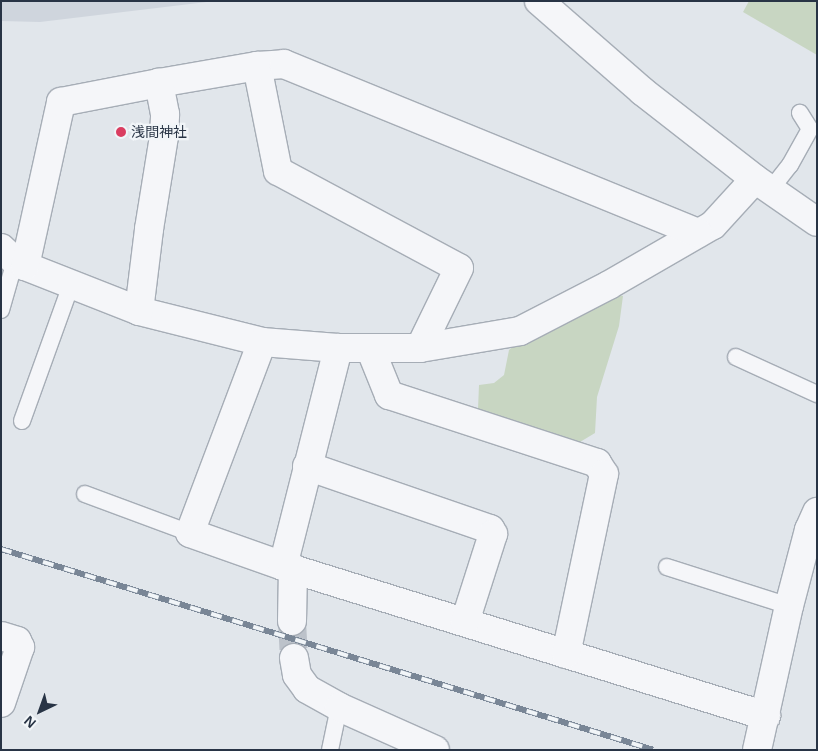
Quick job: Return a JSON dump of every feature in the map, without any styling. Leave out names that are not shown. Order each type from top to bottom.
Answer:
[{"type":"street","points":[[539,1],[642,91],[763,184],[817,222]]},
{"type":"street","points":[[698,233],[284,64],[257,66],[60,102],[14,258],[71,285],[139,311],[262,342],[338,348],[420,348],[520,331],[609,285],[713,225],[763,184]]},
{"type":"street","points":[[257,66],[278,172],[459,268],[420,348]]},
{"type":"street","points":[[139,311],[148,229],[164,136],[165,114],[159,83]]},
{"type":"street","points":[[262,342],[190,533],[288,567],[766,716]]},
{"type":"street","points":[[292,621],[288,567],[307,466],[338,348]]},
{"type":"street","points":[[370,348],[389,395],[597,463],[604,474],[566,654]]},
{"type":"street","points":[[307,466],[490,529],[493,534],[465,622]]},
{"type":"street","points":[[757,750],[809,530],[817,512]]},
{"type":"street","points":[[1,636],[17,641],[20,647],[1,704]]},
{"type":"street","points":[[294,658],[297,675],[307,690],[399,743],[435,750]]},
{"type":"lane","points":[[763,184],[790,165],[810,129],[800,113]]},
{"type":"lane","points":[[1,310],[14,258]]},
{"type":"lane","points":[[22,421],[71,285]]},
{"type":"lane","points":[[736,357],[817,394]]},
{"type":"lane","points":[[85,494],[190,533]]},
{"type":"lane","points":[[667,567],[790,606]]},
{"type":"lane","points":[[330,750],[339,707]]},
{"type":"shaded area","points":[[1,1],[215,1],[40,22],[1,21]]},
{"type":"green space","points":[[749,1],[817,1],[817,55],[743,12]]},
{"type":"green space","points":[[608,293],[623,296],[619,326],[597,397],[595,433],[580,442],[499,419],[478,409],[479,385],[494,383],[504,375],[509,350],[522,338],[549,333]]},
{"type":"tunnel","points":[[292,621],[294,658]]},
{"type":"railway","points":[[1,549],[654,750]]},
{"type":"place","name":"浅間神社","points":[[121,132]]}]
